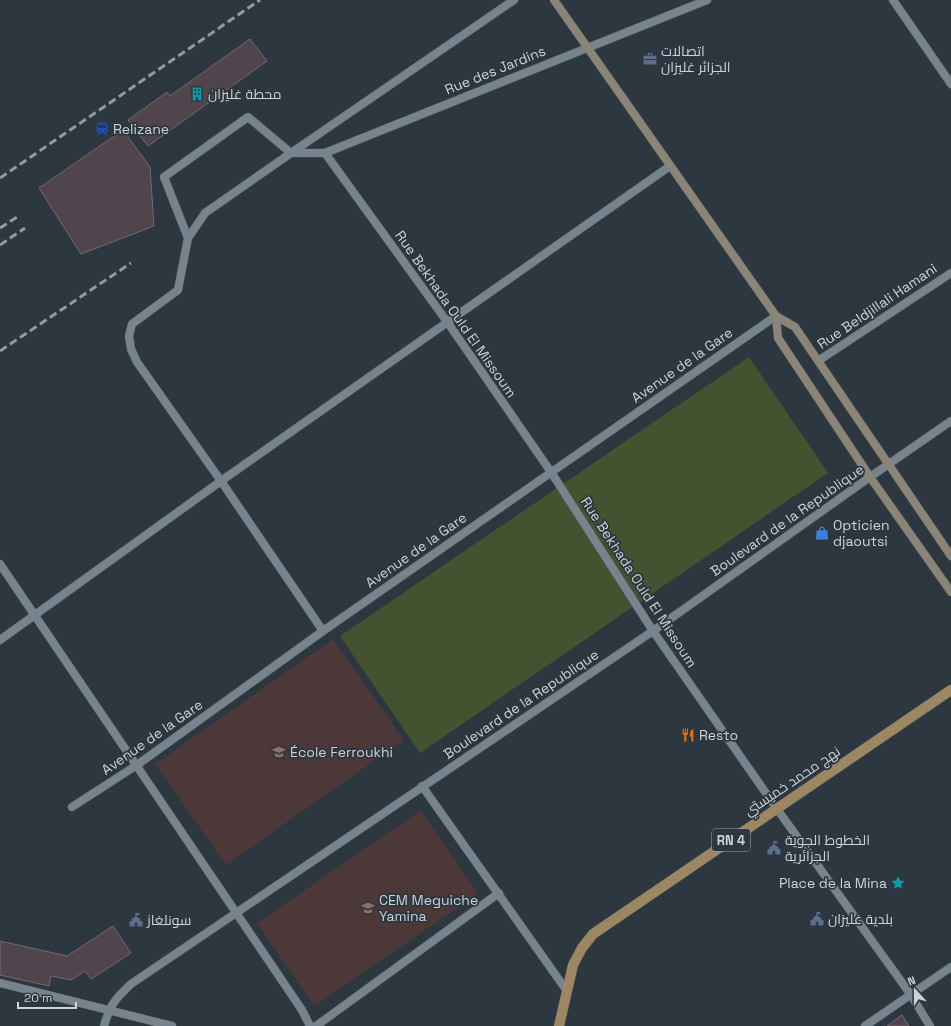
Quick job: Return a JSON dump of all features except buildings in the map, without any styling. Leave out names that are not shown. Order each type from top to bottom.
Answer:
[{"type":"main road","name":"نهج محمد خميستي","points":[[559,1026],[573,965],[582,948],[593,934],[951,690]]},
{"type":"street","points":[[323,630],[137,362],[131,349],[129,336],[132,324],[178,290],[188,238],[205,213],[514,0]]},
{"type":"street","points":[[554,0],[776,316],[795,327],[951,556]]},
{"type":"street","name":"Rue des Jardins","points":[[291,153],[325,152],[707,0]]},
{"type":"street","points":[[893,0],[951,84]]},
{"type":"street","points":[[188,238],[164,177],[248,117],[291,153]]},
{"type":"street","name":"Rue Bekhada Ould El Missoum","points":[[325,152],[448,322],[551,472],[653,631],[777,809],[912,995],[930,1026]]},
{"type":"street","points":[[0,640],[221,481],[670,166]]},
{"type":"street","name":"Rue Beldjillali Hamani","points":[[818,361],[951,273]]},
{"type":"street","points":[[776,316],[778,338],[870,477],[951,592]]},
{"type":"street","name":"Avenue de la Gare","points":[[72,807],[137,765],[323,630],[776,316]]},
{"type":"street","name":"Boulevard de la Republique","points":[[108,1011],[120,994],[131,984],[236,911],[653,631],[951,421]]},
{"type":"street","points":[[0,564],[236,911],[302,1010],[310,1026]]},
{"type":"street","points":[[422,786],[567,990]]},
{"type":"street","points":[[316,1026],[499,893]]},
{"type":"street","points":[[865,1026],[951,967]]},
{"type":"street","points":[[0,983],[172,1026]]},
{"type":"street","points":[[104,1026],[108,1011]]},
{"type":"shaded area","name":"École Ferroukhi","points":[[333,639],[404,740],[226,865],[155,764]]},
{"type":"shaded area","name":"CEM Meguiche Yamina","points":[[421,810],[478,894],[314,1006],[257,923]]},
{"type":"green space","points":[[749,357],[828,473],[420,753],[340,636]]},
{"type":"railway","points":[[0,178],[260,0]]},
{"type":"railway","points":[[0,228],[17,217]]},
{"type":"railway","points":[[0,245],[25,228]]},
{"type":"railway","points":[[0,351],[131,263]]},
{"type":"place","name":"اتصالات الجزائر غليزان","points":[[650,59]]},
{"type":"place","name":"محطة غليزان","points":[[197,94]]},
{"type":"place","name":"Relizane","points":[[102,129]]},
{"type":"place","name":"Opticien djaoutsi","points":[[822,533]]},
{"type":"place","name":"Resto","points":[[688,735]]},
{"type":"place","name":"École Ferroukhi","points":[[279,752]]},
{"type":"place","name":"الخطوط الجوية الجزائرية","points":[[774,848]]},
{"type":"place","name":"Place de la Mina","points":[[898,883]]},
{"type":"place","name":"CEM Meguiche Yamina","points":[[368,908]]},
{"type":"place","name":"بلدية غليزان","points":[[817,919]]},
{"type":"place","name":"سونلغاز","points":[[136,920]]}]
